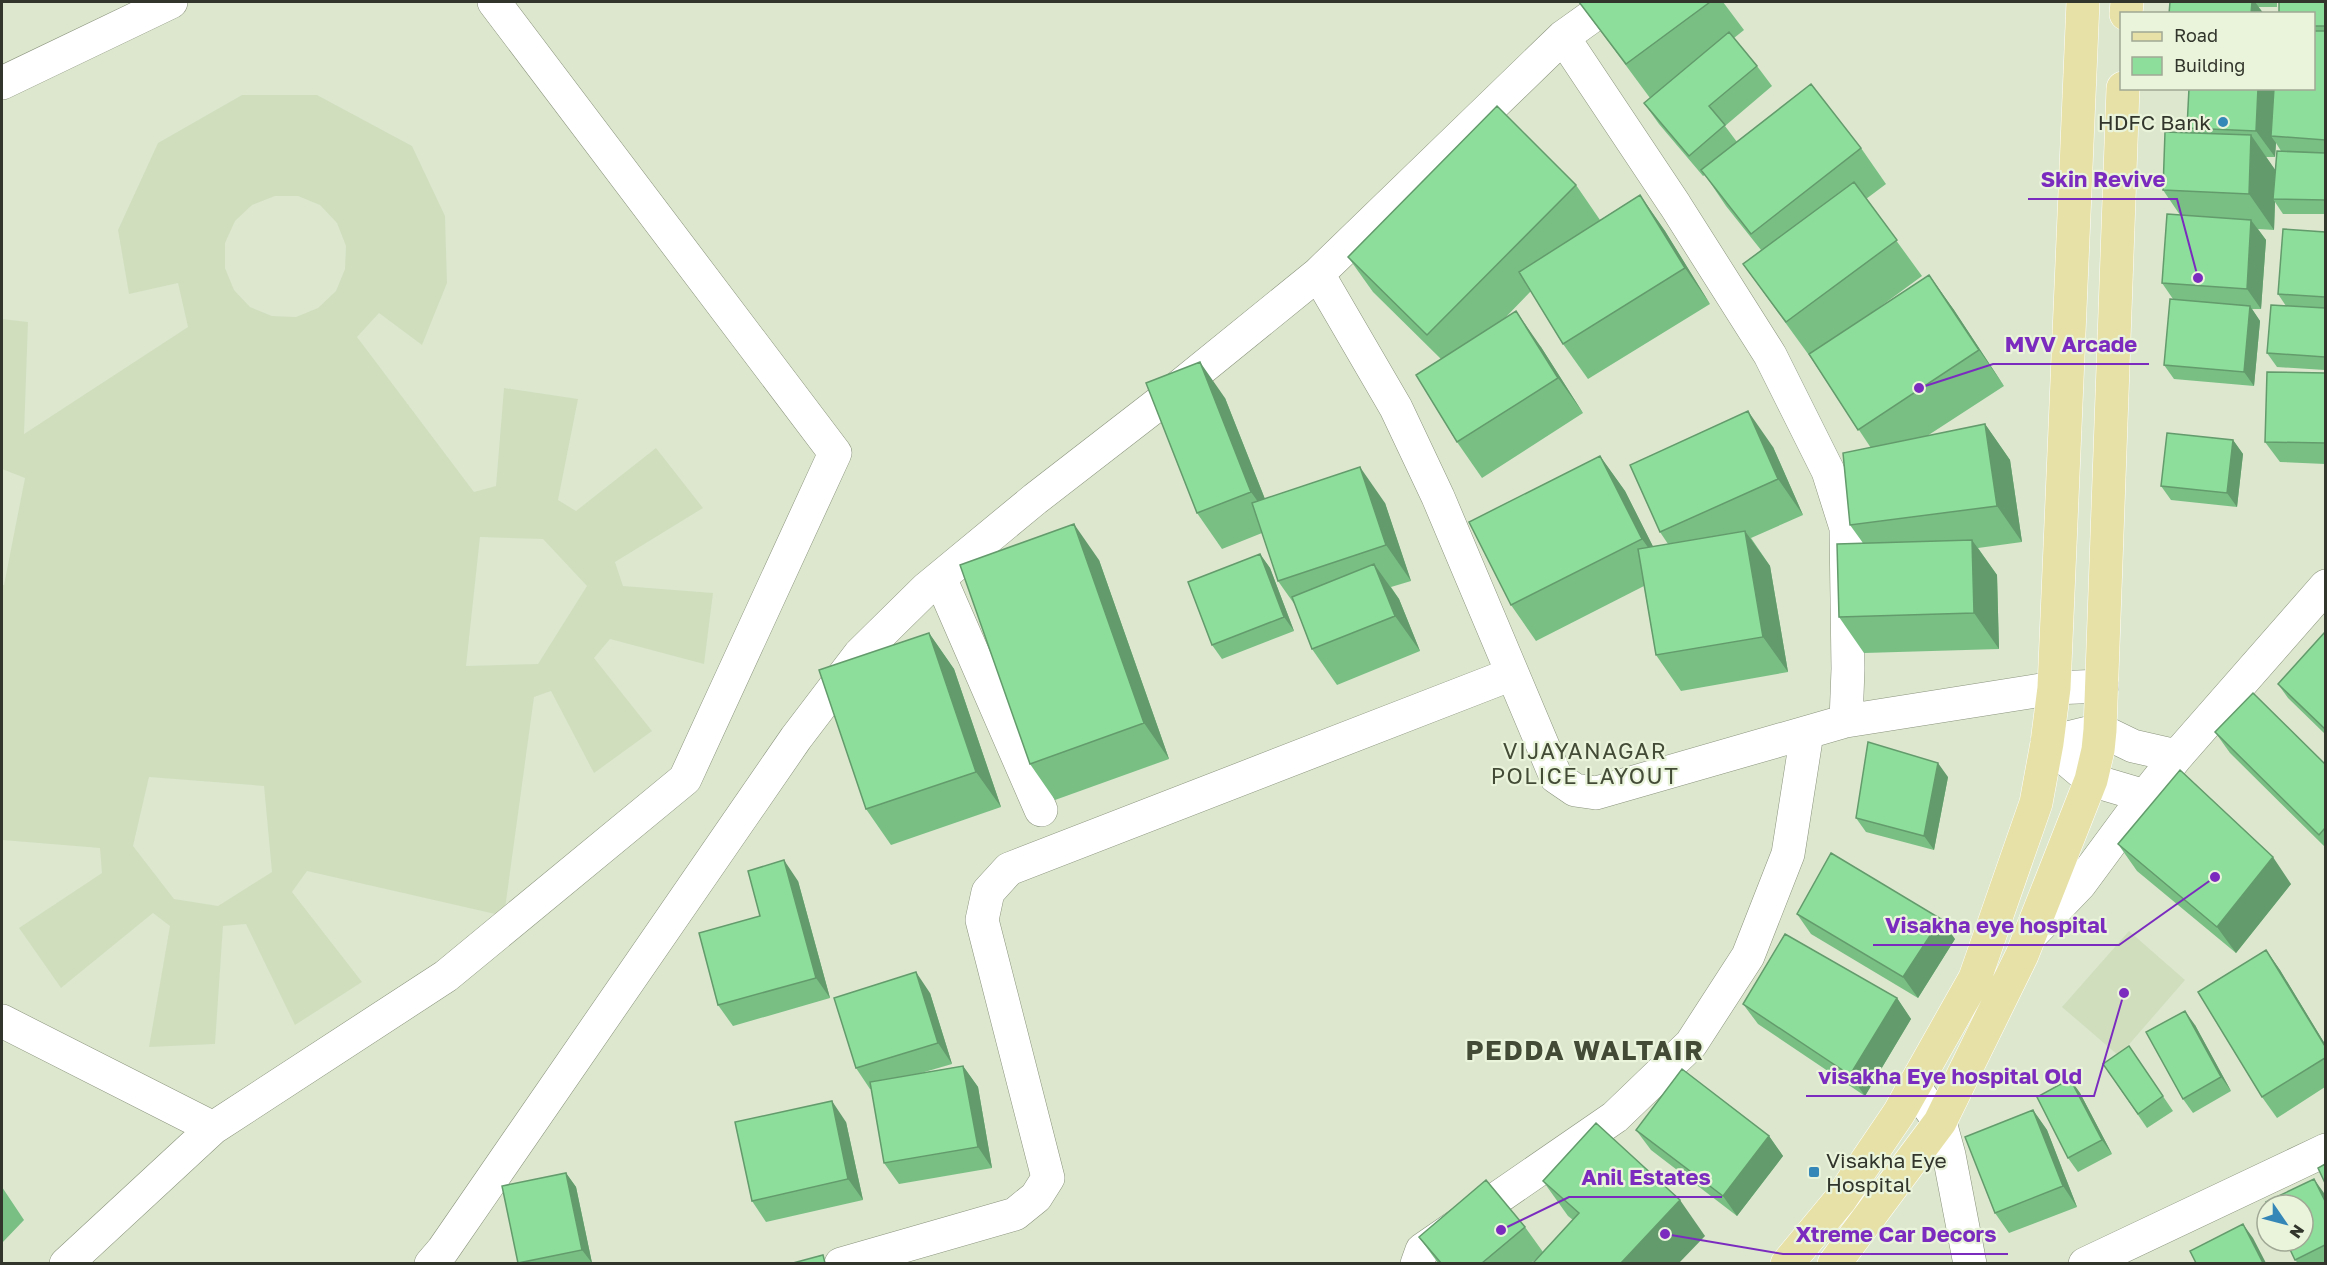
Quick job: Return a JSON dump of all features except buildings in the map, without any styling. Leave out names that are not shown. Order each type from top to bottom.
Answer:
[{"type":"main road","points":[[1787,1263],[1840,1200],[1899,1113],[1975,978],[2036,802],[2054,688],[2082,2]]},
{"type":"main road","points":[[1834,1263],[1940,1122],[2029,937],[2091,780],[2100,730],[2123,90]]},
{"type":"street","points":[[2,84],[171,2]]},
{"type":"street","points":[[66,1263],[213,1128],[446,976],[685,779],[835,453],[494,2]]},
{"type":"street","points":[[431,1263],[443,1250],[796,738],[860,654],[940,578],[1035,498],[1159,403],[1318,274],[1563,38],[1612,2]]},
{"type":"street","points":[[1563,38],[1675,205],[1770,355],[1828,471],[1846,528],[1848,669],[1846,721]]},
{"type":"street","points":[[1318,274],[1396,408],[1438,496],[1556,777],[1575,790],[1596,793],[1846,721],[2054,688],[2102,686]]},
{"type":"street","points":[[940,578],[1041,810]]},
{"type":"street","points":[[2029,937],[2080,884],[2176,756],[2325,586]]},
{"type":"street","points":[[841,1263],[915,1254],[1015,1214],[1036,1197],[1048,1178],[982,920],[987,892],[1009,869],[1512,674]]},
{"type":"street","points":[[2047,742],[2100,730],[2133,746],[2176,756]]},
{"type":"street","points":[[1417,1263],[1422,1250],[1615,1117],[1691,1044],[1748,956],[1788,854],[1808,733]]},
{"type":"street","points":[[2047,742],[2091,780],[2145,796]]},
{"type":"street","points":[[2,1021],[213,1128]]},
{"type":"street","points":[[1914,1087],[1940,1122],[1949,1155],[1970,1263]]},
{"type":"street","points":[[2085,1263],[2325,1150]]},
{"type":"shaded area","points":[[242,95],[317,95],[412,146],[445,216],[447,283],[422,345],[379,313],[357,337],[474,492],[496,486],[504,388],[578,399],[558,500],[576,511],[656,448],[703,508],[615,562],[623,586],[713,593],[704,664],[610,639],[594,658],[652,731],[594,773],[551,691],[534,697],[504,916],[307,871],[292,892],[362,982],[295,1025],[246,924],[223,926],[215,1044],[149,1047],[170,926],[153,913],[61,988],[19,928],[102,873],[100,848],[2,840],[2,585],[4,585],[25,478],[2,469],[2,319],[28,322],[24,434],[188,327],[178,283],[129,294],[118,230],[158,143]],"holes":[[[275,196],[298,196],[320,205],[337,223],[346,246],[345,269],[336,291],[318,308],[296,317],[272,316],[250,307],[234,290],[225,268],[225,243],[235,221],[252,205]],[[480,537],[543,539],[587,586],[538,664],[466,666]],[[149,777],[264,786],[272,872],[218,906],[174,899],[133,846]]]},
{"type":"shaded area","points":[[2129,931],[2185,980],[2119,1056],[2062,1007]]},
{"type":"place","name":"HDFC Bank","points":[[2223,122]]},
{"type":"place","name":"Skin Revive","points":[[2198,278]]},
{"type":"place","name":"MVV Arcade","points":[[1919,388]]},
{"type":"place","name":"Visakha eye hospital","points":[[2215,877]]},
{"type":"place","name":"visakha Eye hospital Old","points":[[2124,993]]},
{"type":"place","name":"Visakha Eye Hospital","points":[[1814,1172]]},
{"type":"place","name":"Anil Estates","points":[[1501,1230]]},
{"type":"place","name":"Xtreme Car Decors","points":[[1665,1234]]},
{"type":"district","name":"VIJAYANAGAR POLICE LAYOUT","points":[[1585,762]]},
{"type":"district","name":"PEDDA WALTAIR","points":[[1585,1050]]}]
